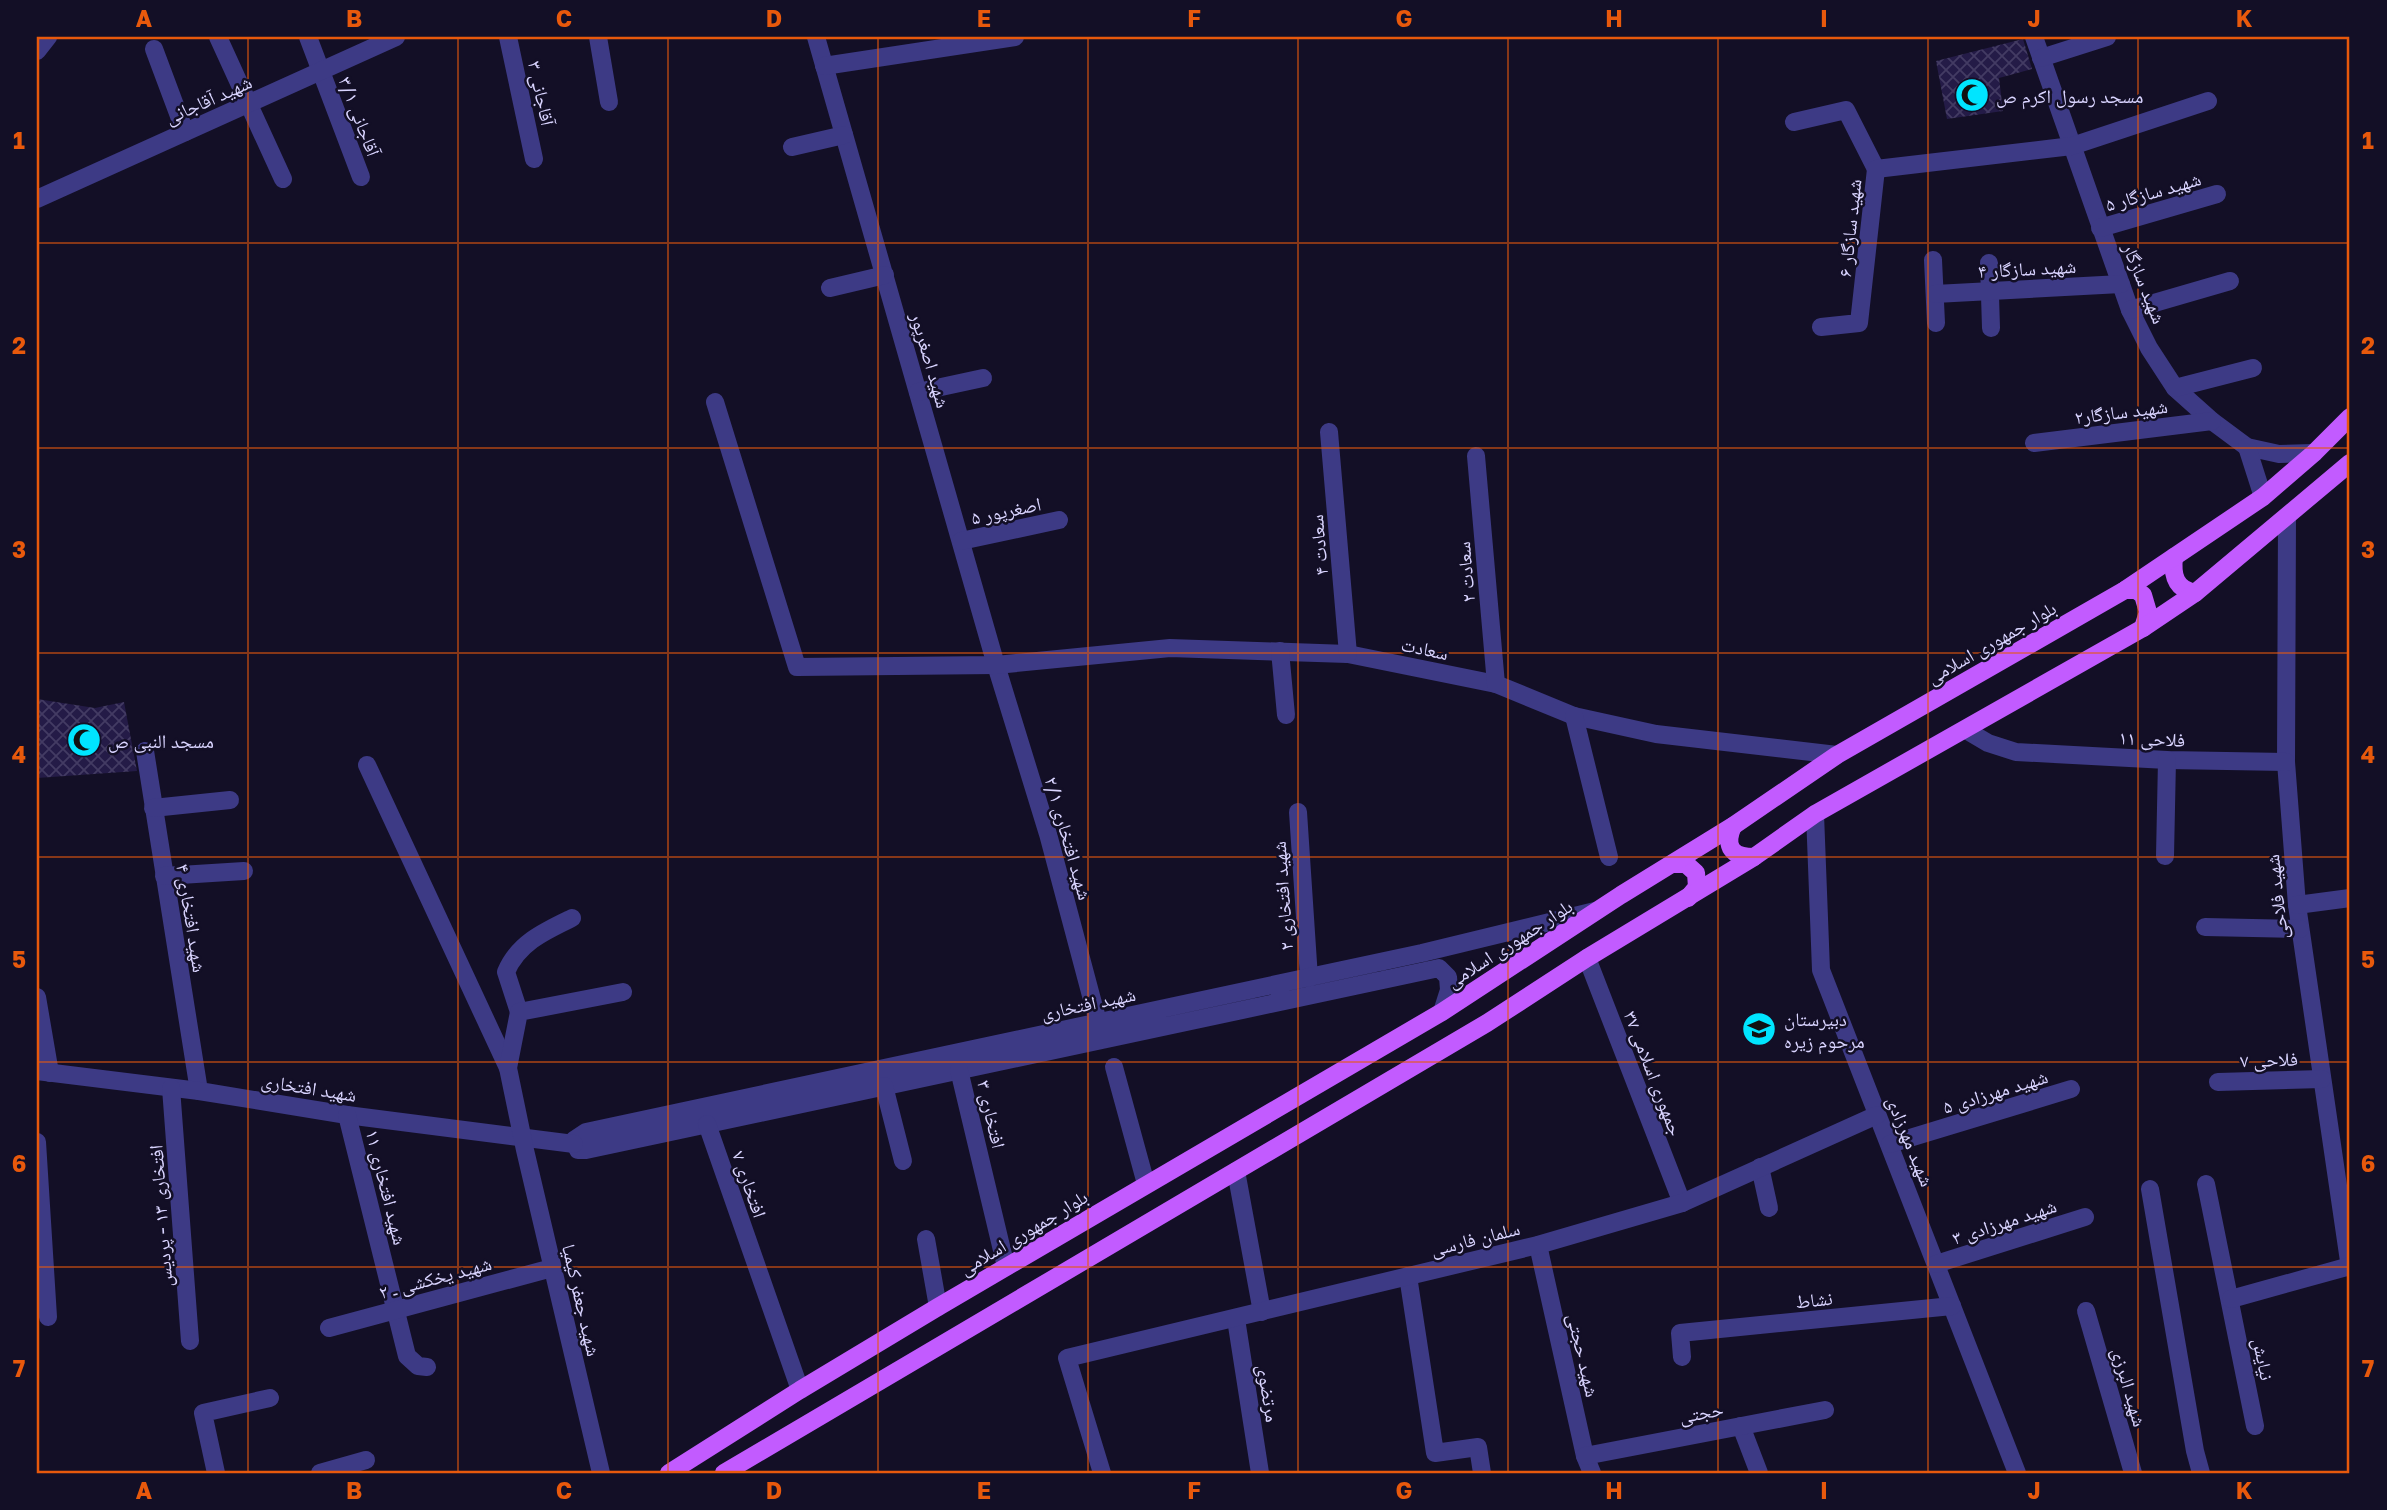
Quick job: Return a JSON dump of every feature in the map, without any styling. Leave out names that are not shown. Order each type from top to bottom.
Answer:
[{"type":"main road","name":"بلوار جمهوری اسلامی","points":[[669,1473],[938,1307],[1442,1012],[1733,826],[1837,755],[2125,590],[2263,497],[2314,453],[2350,417]]},
{"type":"main road","points":[[724,1473],[1487,1023],[1587,958],[1754,857],[1815,814],[2143,628],[2195,593],[2350,463]]},
{"type":"main road","points":[[2174,556],[2172,573],[2186,592],[2195,593]]},
{"type":"main road","points":[[2125,590],[2136,590],[2143,595],[2148,612],[2143,628]]},
{"type":"main road","points":[[1733,826],[1728,838],[1732,850],[1742,857],[1754,857]]},
{"type":"main road","points":[[1672,864],[1686,864],[1696,873],[1697,887],[1688,898]]},
{"type":"street","points":[[37,51],[48,37]]},
{"type":"street","points":[[218,37],[283,180]]},
{"type":"street","name":"آقاجانی ۳/۱","points":[[308,37],[361,177]]},
{"type":"street","name":"شهید آقاجانی","points":[[37,199],[396,37]]},
{"type":"street","name":"آقاجانی ۳","points":[[508,37],[534,159]]},
{"type":"street","points":[[598,37],[609,102]]},
{"type":"street","points":[[816,37],[824,66],[1015,37]]},
{"type":"street","name":"شهید سازگار","points":[[2034,37],[2130,310],[2149,348],[2175,388],[2247,447],[2279,454],[2314,453]]},
{"type":"street","points":[[2041,58],[2106,37]]},
{"type":"street","points":[[154,49],[185,132]]},
{"type":"street","name":"شهید اصغرپور","points":[[824,66],[996,665]]},
{"type":"street","name":"شهید سازگار ۶","points":[[1821,327],[1859,323],[1876,169],[2072,146],[2208,101]]},
{"type":"street","points":[[1794,122],[1846,110],[1876,169]]},
{"type":"street","points":[[792,147],[844,135]]},
{"type":"street","name":"شهید سازگار ۵","points":[[2100,228],[2217,194]]},
{"type":"street","points":[[1933,260],[1936,323]]},
{"type":"street","points":[[1989,263],[1992,328]]},
{"type":"street","points":[[830,288],[885,275]]},
{"type":"street","points":[[2130,310],[2230,281]]},
{"type":"street","name":"شهید سازگار ۴","points":[[1935,294],[2121,284]]},
{"type":"street","points":[[2175,388],[2253,368]]},
{"type":"street","points":[[918,392],[983,378]]},
{"type":"street","name":"سعادت","points":[[715,402],[797,667],[996,665],[1170,648],[1348,654],[1496,684],[1574,716],[1656,734],[1837,755]]},
{"type":"street","name":"شهید سازگار۲","points":[[2034,443],[2212,421]]},
{"type":"street","name":"سعادت ۴","points":[[1329,432],[1348,654]]},
{"type":"street","points":[[2247,447],[2253,473],[2263,497]]},
{"type":"street","name":"سعادت ۲","points":[[1476,456],[1496,684]]},
{"type":"street","name":"شهید فلاحی","points":[[2287,517],[2286,762],[2297,905],[2350,1267]]},
{"type":"street","name":"اصغرپور ۵","points":[[961,541],[1059,520]]},
{"type":"street","points":[[1280,651],[1286,715]]},
{"type":"street","name":"شهید افتخاری ۲/۱","points":[[996,665],[1048,834],[1098,1022]]},
{"type":"street","points":[[1574,716],[1609,857]]},
{"type":"street","name":"فلاحی ۱۱","points":[[1966,730],[1988,743],[2016,752],[2167,760],[2286,762]]},
{"type":"street","name":"شهید افتخاری ۴","points":[[145,751],[198,1091]]},
{"type":"street","points":[[2165,856],[2167,760]]},
{"type":"street","points":[[367,765],[508,1068]]},
{"type":"street","points":[[153,808],[230,800]]},
{"type":"street","name":"شهید افتخاری ۲","points":[[1298,812],[1309,978]]},
{"type":"street","name":"شهید مهرزادی","points":[[1815,814],[1821,970],[2017,1473]]},
{"type":"street","points":[[164,876],[244,871]]},
{"type":"street","points":[[2297,905],[2350,898]]},
{"type":"street","name":"شهید افتخاری","points":[[43,1072],[522,1137],[580,1138],[1098,1022],[1422,953],[1598,910]]},
{"type":"street","points":[[508,1068],[519,1012],[506,972],[513,957],[545,931],[572,918]]},
{"type":"street","points":[[2206,927],[2300,929]]},
{"type":"street","points":[[1417,972],[1428,963],[1428,957],[1422,953]]},
{"type":"street","name":"جمهوری اسلامی ۳۷","points":[[1587,958],[1682,1203]]},
{"type":"street","points":[[580,1138],[578,1150],[586,1150],[1439,968],[1448,977],[1449,990],[1442,1012]]},
{"type":"street","points":[[519,1012],[623,992]]},
{"type":"street","points":[[37,997],[43,1072]]},
{"type":"street","points":[[1114,1067],[1146,1184]]},
{"type":"street","name":"شهید جعفر کیمیا","points":[[508,1068],[601,1473]]},
{"type":"street","name":"افتخاری ۳","points":[[959,1070],[1006,1267]]},
{"type":"street","name":"فلاحی ۷","points":[[2218,1082],[2322,1079]]},
{"type":"street","points":[[884,1086],[903,1161]]},
{"type":"street","name":"افتخاری ۱۳ - پردیس","points":[[171,1088],[190,1341]]},
{"type":"street","name":"شهید مهرزادی ۵","points":[[1890,1144],[2071,1089]]},
{"type":"street","name":"شهید افتخاری ۱۱","points":[[347,1115],[407,1356],[418,1366],[428,1367]]},
{"type":"street","name":"سلمان فارسی","points":[[1102,1473],[1068,1358],[1538,1245],[1682,1203],[1877,1115]]},
{"type":"street","name":"افتخاری ۷","points":[[707,1124],[800,1390]]},
{"type":"street","points":[[37,1142],[48,1317]]},
{"type":"street","points":[[1760,1167],[1769,1208]]},
{"type":"street","points":[[1236,1171],[1262,1312]]},
{"type":"street","name":"نیایش","points":[[2206,1184],[2255,1426]]},
{"type":"street","points":[[2150,1189],[2201,1473]]},
{"type":"street","name":"شهید مهرزادی ۳","points":[[1936,1264],[2085,1217]]},
{"type":"street","points":[[926,1239],[938,1307]]},
{"type":"street","name":"شهید حجتی","points":[[1538,1245],[1585,1456],[1592,1473]]},
{"type":"street","points":[[2231,1299],[2350,1267]]},
{"type":"street","name":"شهید یخکشی ـ ۲","points":[[329,1328],[552,1268]]},
{"type":"street","points":[[1408,1276],[1435,1453],[1478,1447],[1482,1473]]},
{"type":"street","name":"نشاط","points":[[1682,1357],[1680,1334],[1952,1306]]},
{"type":"street","name":"شهید البرزی","points":[[2086,1311],[2133,1473]]},
{"type":"street","name":"مرتضوی","points":[[1236,1319],[1260,1473]]},
{"type":"street","points":[[216,1473],[203,1413],[270,1398]]},
{"type":"street","name":"حجتی","points":[[1585,1456],[1825,1410]]},
{"type":"street","points":[[1741,1426],[1759,1473]]},
{"type":"street","points":[[320,1473],[366,1460]]},
{"type":"building","name":"مسجد رسول اکرم ص","points":[[2023,39],[2032,69],[1999,78],[2003,111],[1947,119],[1936,61]]},
{"type":"building","name":"مسجد النبی ص","points":[[37,699],[95,708],[124,702],[137,771],[37,778]]},
{"type":"place","name":"مسجد رسول اکرم ص","points":[[1972,95]]},
{"type":"place","name":"مسجد النبی ص","points":[[84,740]]},
{"type":"place","name":"دبیرستان مرحوم زیره","points":[[1759,1029]]}]
